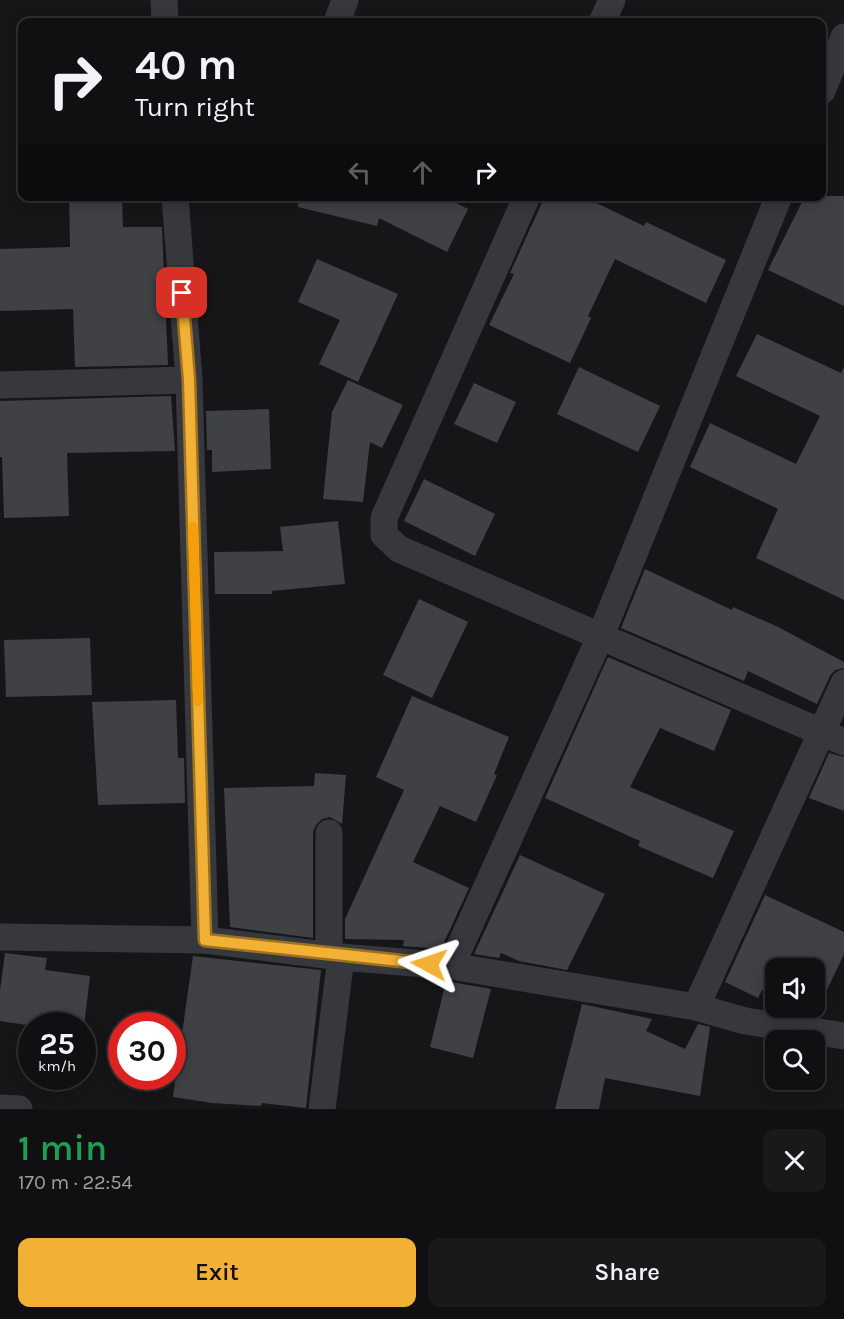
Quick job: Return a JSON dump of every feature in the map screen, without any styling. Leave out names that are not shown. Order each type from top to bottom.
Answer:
[{"type":"street","points":[[164,0],[165,18]]},
{"type":"street","points":[[338,18],[345,0]]},
{"type":"street","points":[[604,18],[612,0]]},
{"type":"street","points":[[826,81],[844,37]]},
{"type":"street","points":[[175,201],[189,380],[205,940]]},
{"type":"street","points":[[525,201],[384,519],[384,535],[399,549],[833,737]]},
{"type":"street","points":[[451,966],[601,635],[777,201]]},
{"type":"street","points":[[0,385],[189,380]]},
{"type":"street","points":[[696,1007],[833,737],[844,683]]},
{"type":"street","points":[[322,1109],[335,956],[329,833]]},
{"type":"street","points":[[0,937],[205,940],[335,956],[451,966],[696,1007],[745,1021],[844,1036]]},
{"type":"street","points":[[0,1108],[19,1109]]},
{"type":"building","points":[[826,196],[844,196],[844,306],[768,270],[802,201],[826,201]]},
{"type":"building","points":[[69,201],[122,201],[123,227],[162,227],[168,365],[75,367],[73,309],[0,311],[0,249],[70,247]]},
{"type":"building","points":[[299,201],[452,201],[468,209],[447,252],[379,218],[377,226],[298,207]]},
{"type":"building","points":[[543,201],[592,201],[644,226],[646,222],[726,260],[706,303],[615,259],[588,316],[591,318],[570,363],[489,325],[514,274],[510,273]]},
{"type":"building","points":[[317,259],[398,294],[358,382],[319,364],[340,320],[298,302]]},
{"type":"building","points":[[757,334],[841,373],[844,367],[844,600],[756,558],[778,509],[690,467],[710,423],[796,464],[820,416],[736,376]]},
{"type":"building","points":[[579,367],[660,406],[638,452],[557,414]]},
{"type":"building","points":[[348,380],[403,405],[382,448],[370,442],[363,502],[323,499],[332,412]]},
{"type":"building","points":[[474,383],[516,402],[497,443],[454,424]]},
{"type":"building","points":[[171,396],[175,451],[67,453],[69,516],[4,518],[2,457],[0,457],[0,401]]},
{"type":"building","points":[[269,409],[271,469],[212,472],[212,450],[207,450],[206,411]]},
{"type":"building","points":[[424,479],[495,514],[475,556],[404,521]]},
{"type":"building","points":[[338,521],[345,584],[272,591],[272,594],[215,594],[214,552],[283,551],[280,527]]},
{"type":"building","points":[[645,569],[732,610],[733,607],[776,626],[844,662],[844,668],[835,670],[830,676],[817,704],[748,671],[744,681],[621,628]]},
{"type":"building","points":[[419,599],[468,622],[432,698],[383,675]]},
{"type":"building","points":[[90,638],[92,695],[6,697],[4,640]]},
{"type":"building","points":[[608,657],[731,710],[714,751],[660,728],[630,787],[734,831],[713,878],[638,846],[640,841],[545,798]]},
{"type":"building","points":[[412,696],[509,737],[494,774],[497,775],[476,822],[440,806],[413,862],[469,888],[441,949],[403,946],[404,940],[345,939],[345,919],[404,790],[376,777]]},
{"type":"building","points":[[176,700],[178,758],[184,758],[185,803],[98,805],[92,702]]},
{"type":"building","points":[[829,753],[844,757],[844,811],[809,798]]},
{"type":"building","points":[[315,773],[346,775],[342,824],[330,817],[322,819],[313,832],[313,938],[230,927],[224,788],[314,786]]},
{"type":"building","points":[[520,855],[605,894],[567,970],[519,961],[501,953],[499,958],[474,954]]},
{"type":"building","points":[[765,895],[844,932],[844,954],[825,994],[825,958],[765,958],[765,991],[762,990],[758,998],[725,982]]},
{"type":"building","points":[[5,953],[47,958],[45,970],[90,976],[86,1012],[18,1012],[18,1024],[0,1021],[0,991]]},
{"type":"building","points":[[193,956],[321,970],[306,1108],[262,1103],[261,1106],[212,1103],[173,1097],[174,1090],[186,1090],[185,1012]]},
{"type":"building","points":[[446,981],[491,989],[473,1058],[430,1047]]},
{"type":"building","points":[[582,1004],[652,1019],[646,1031],[685,1049],[698,1024],[710,1027],[700,1096],[605,1078],[599,1109],[555,1109]]},
{"type":"slow traffic","points":[[193,527],[198,701]]},
{"type":"route","points":[[182,293],[189,380],[205,940],[341,957],[429,964]]}]
